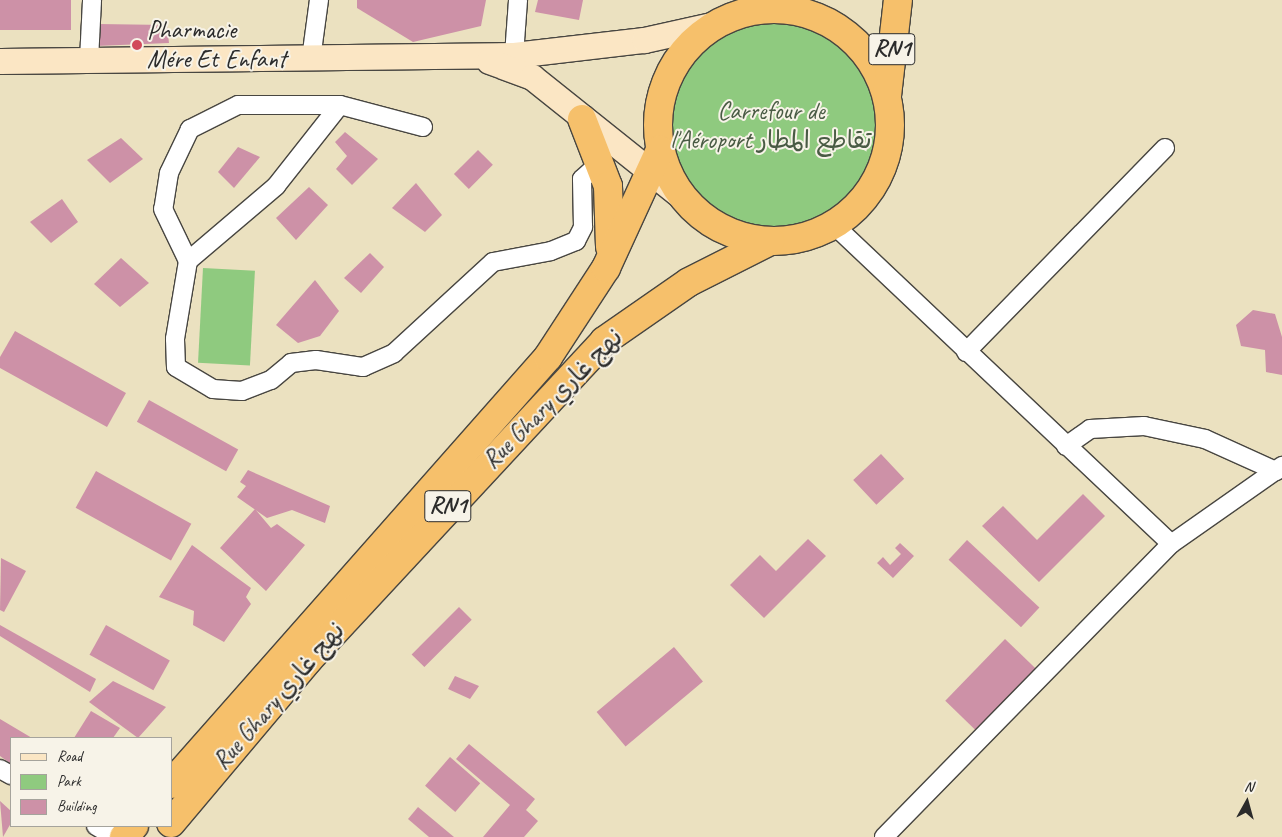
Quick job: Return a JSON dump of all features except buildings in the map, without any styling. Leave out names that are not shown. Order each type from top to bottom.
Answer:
[{"type":"highway","name":"RN1","points":[[887,97],[898,0]]},
{"type":"highway","points":[[771,5],[830,24],[866,55],[887,97],[889,138],[884,163],[856,207],[834,225],[804,237],[770,241],[720,228],[680,195],[654,162],[659,102],[667,78],[690,45],[716,24],[771,5]]},
{"type":"highway","points":[[582,119],[600,163],[612,218],[606,268]]},
{"type":"highway","name":"Rue Ghary نهج غاري","points":[[172,821],[301,651],[548,356],[606,268],[654,162]]},
{"type":"highway","name":"Rue Ghary نهج غاري","points":[[172,783],[604,341],[689,282],[770,241]]},
{"type":"highway","points":[[124,837],[133,827]]},
{"type":"highway","name":"Rue Ghary نهج غاري","points":[[159,837],[167,827]]},
{"type":"street","points":[[89,60],[92,0]]},
{"type":"street","points":[[311,59],[319,0]]},
{"type":"street","points":[[514,55],[518,0]]},
{"type":"street","points":[[1,61],[311,59],[460,53],[514,55],[635,42],[716,24]]},
{"type":"street","points":[[460,53],[532,77],[582,119],[654,162]]},
{"type":"street","points":[[423,127],[340,105],[238,105],[190,129],[169,173],[163,209],[188,261],[174,339],[176,368],[213,389],[242,391],[272,380],[291,363],[316,360],[362,367],[394,353],[493,262],[551,251],[576,241],[583,226],[582,179],[600,163]]},
{"type":"street","points":[[188,261],[276,186],[340,105]]},
{"type":"street","points":[[966,352],[1165,148]]},
{"type":"street","points":[[834,225],[1171,544]]},
{"type":"street","points":[[1066,446],[1090,428],[1144,426],[1204,439],[1279,469]]},
{"type":"street","points":[[884,837],[1171,544],[1279,469]]},
{"type":"street","points":[[98,827],[115,837]]},
{"type":"green space","name":"Carrefour de l'Aéroport تقاطع المطار","points":[[771,20],[792,22],[812,28],[830,38],[846,51],[859,67],[869,85],[875,105],[877,126],[875,147],[869,167],[859,185],[846,201],[830,214],[812,224],[792,230],[771,232],[750,230],[730,224],[712,214],[696,201],[683,185],[673,167],[667,147],[665,126],[667,105],[673,85],[683,67],[696,51],[712,38],[730,28],[750,22]]},
{"type":"green space","points":[[203,268],[255,271],[250,366],[198,363]]},
{"type":"place","name":"Pharmacie Mére Et Enfant","points":[[137,45]]}]
